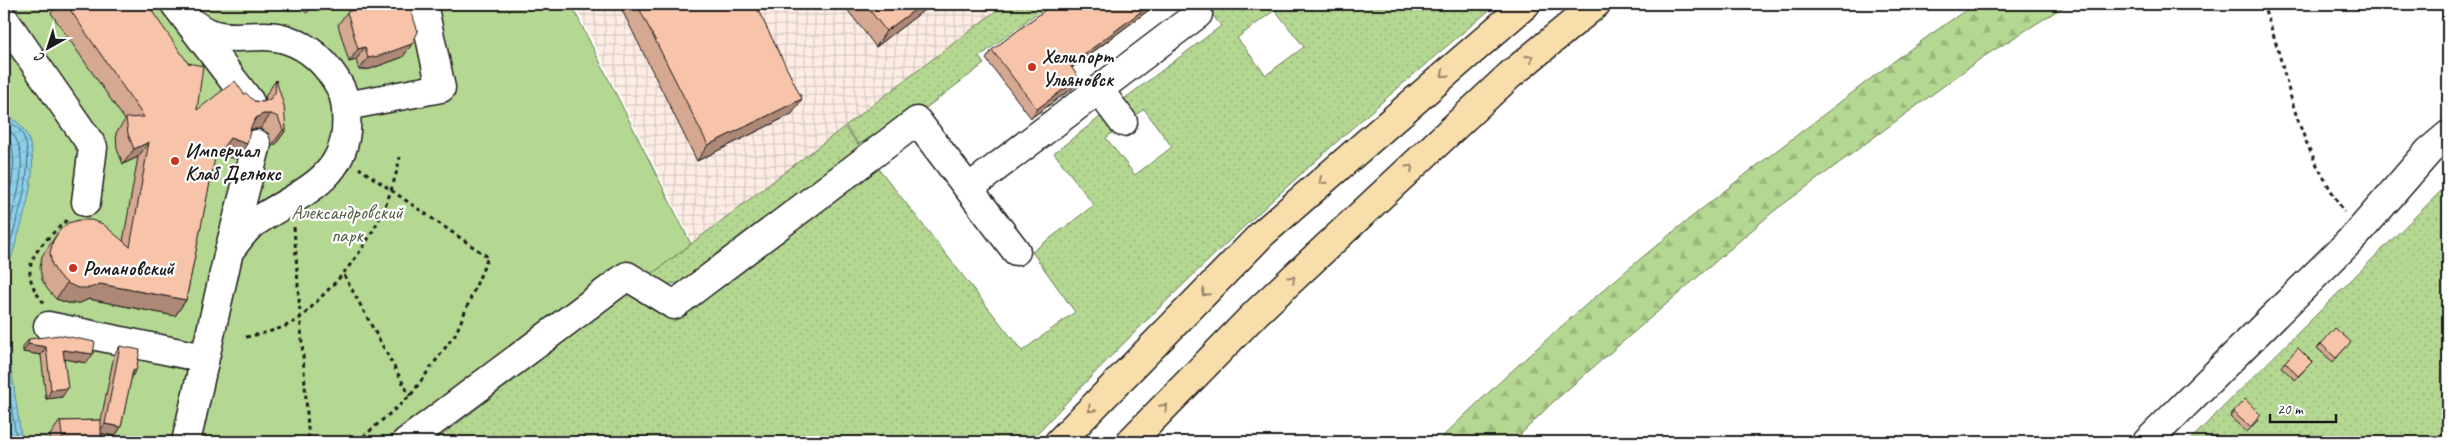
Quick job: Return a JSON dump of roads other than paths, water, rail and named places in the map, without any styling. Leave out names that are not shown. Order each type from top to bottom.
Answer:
[{"type":"highway","points":[[1059,442],[1263,234],[1526,4]]},
{"type":"highway","points":[[1130,442],[1264,306],[1510,75],[1596,4]]},
{"type":"lane","points":[[346,106],[441,88],[423,4]]},
{"type":"lane","points":[[181,12],[204,31],[218,36],[261,35],[286,39],[302,46],[318,56],[333,74],[342,92],[346,106],[346,137],[340,156],[332,170],[306,192],[270,212],[249,227],[229,251]]},
{"type":"lane","points":[[181,12],[250,102]]},
{"type":"lane","points":[[969,188],[1198,14]]},
{"type":"lane","points":[[4,19],[93,147],[86,202]]},
{"type":"lane","points":[[1099,90],[1123,122]]},
{"type":"lane","points":[[406,442],[627,276],[674,305],[917,121],[1016,251]]},
{"type":"lane","points":[[2147,442],[2357,234],[2429,151],[2448,135]]},
{"type":"lane","points":[[208,442],[188,431],[229,251],[257,144]]},
{"type":"lane","points":[[48,326],[204,358]]},
{"type":"water","points":[[4,113],[22,127],[31,146],[32,169],[23,220],[4,289]]},
{"type":"water","points":[[4,321],[22,442],[4,442]]},
{"type":"place","name":"Хелипорт Ульяновск","points":[[1032,67]]},
{"type":"place","name":"Империал Клаб Делюкс","points":[[175,161]]},
{"type":"place","name":"Романовский","points":[[73,268]]},
{"type":"park label","name":"Александровский парк","points":[[347,224]]}]
